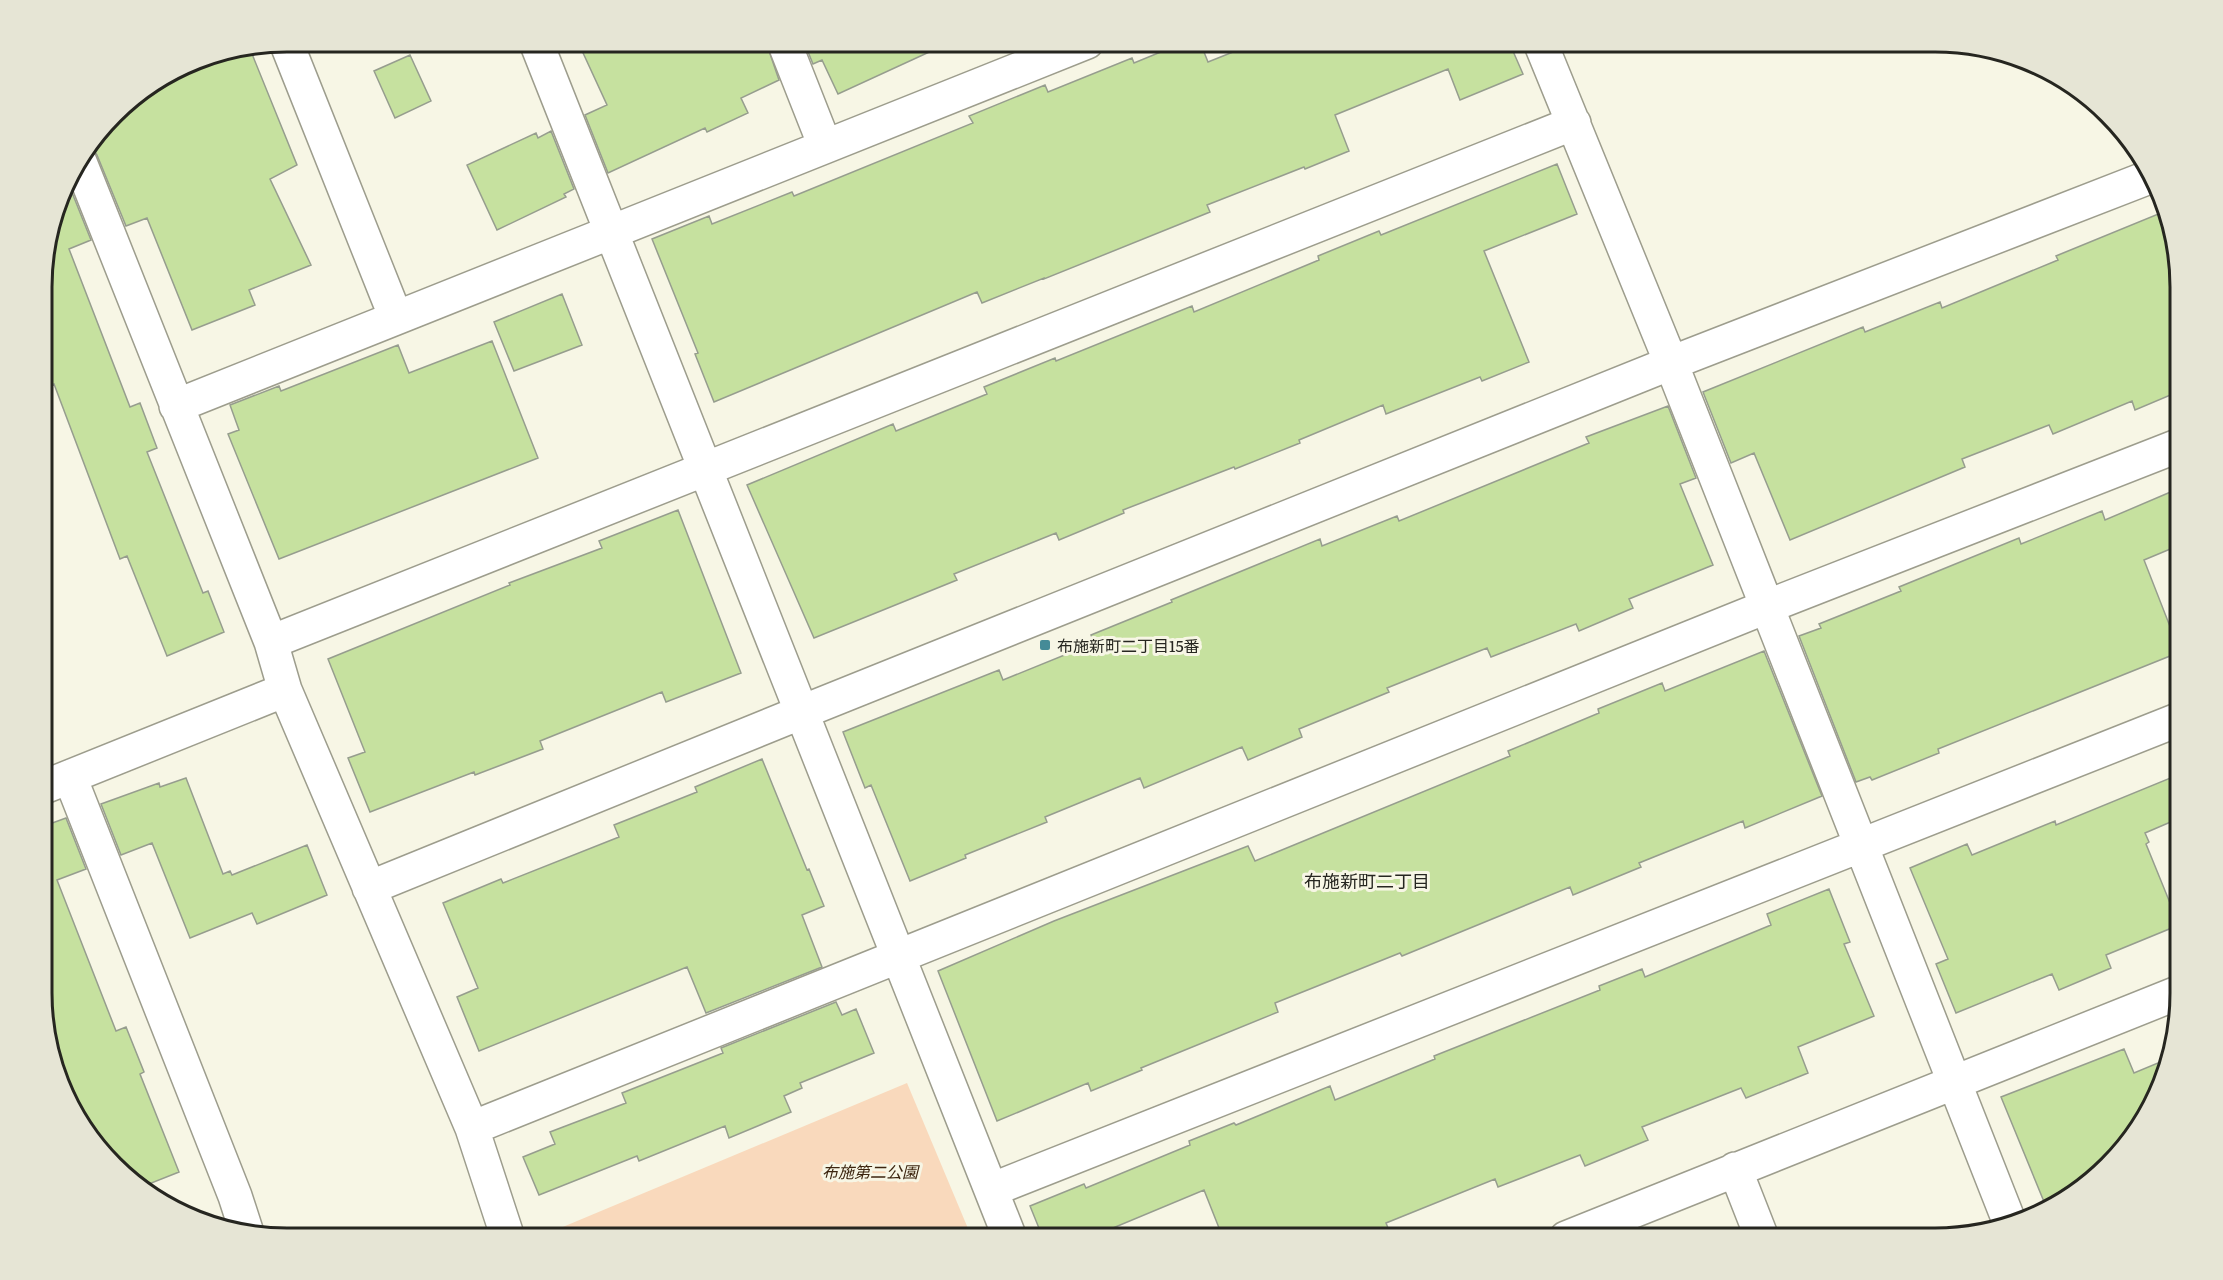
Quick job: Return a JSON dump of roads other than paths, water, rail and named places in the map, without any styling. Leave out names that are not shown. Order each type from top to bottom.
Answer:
[{"type":"street","points":[[290,52],[396,318]]},
{"type":"street","points":[[540,52],[1006,1228]]},
{"type":"street","points":[[788,52],[825,146]]},
{"type":"street","points":[[176,406],[825,146],[1034,52]]},
{"type":"street","points":[[1544,52],[1671,363],[2007,1216]]},
{"type":"street","points":[[271,642],[1574,123]]},
{"type":"street","points":[[84,171],[271,642],[285,690],[472,1128],[505,1228]]},
{"type":"street","points":[[369,888],[1671,363],[2144,179]]},
{"type":"street","points":[[472,1128],[899,954],[1766,607],[2170,449]]},
{"type":"street","points":[[244,1223],[236,1196],[57,782],[285,690]]},
{"type":"street","points":[[991,1190],[2170,723]]},
{"type":"street","points":[[1590,1228],[2170,996]]},
{"type":"street","points":[[1735,1169],[1758,1228]]},
{"type":"place","name":"布施新町二丁目15番","points":[[1045,645]]},
{"type":"district","name":"布施新町二丁目","points":[[1367,880]]},
{"type":"park label","name":"布施第二公園","points":[[870,1171]]}]
